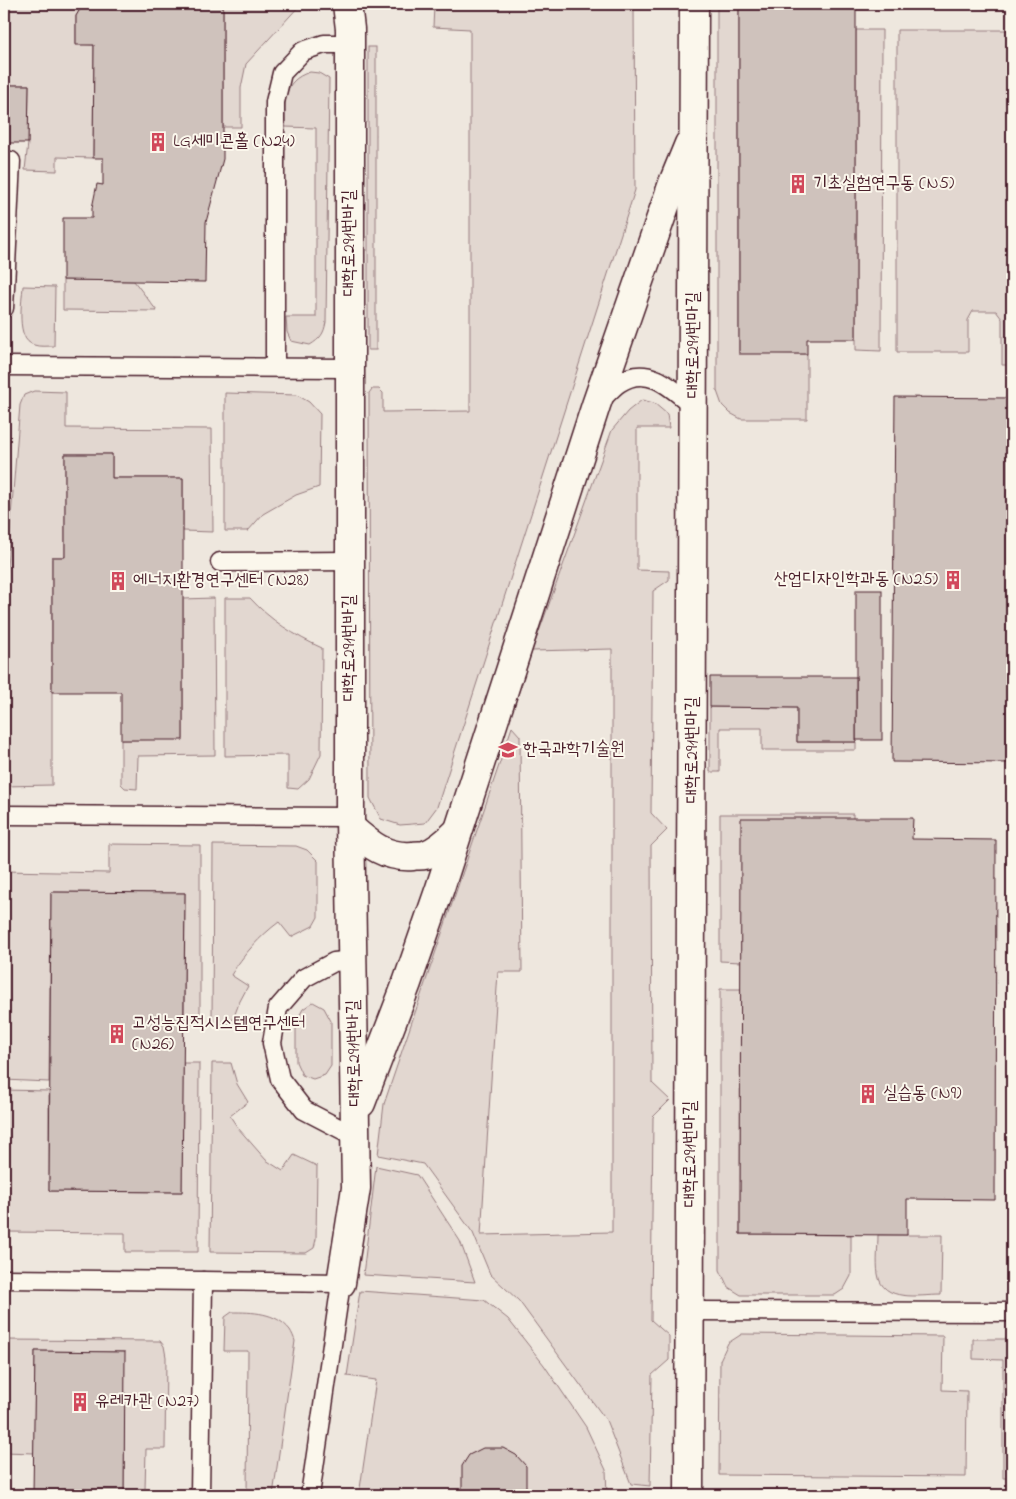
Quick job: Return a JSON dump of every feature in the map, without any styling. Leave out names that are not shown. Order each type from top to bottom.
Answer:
[{"type":"street","name":"대학로291번바길","points":[[347,4],[350,44],[351,822],[356,1127]]},
{"type":"street","name":"대학로291번마길","points":[[689,1495],[694,4]]},
{"type":"street","name":"대학로291번바길","points":[[356,1127],[407,983],[596,405],[695,128]]},
{"type":"street","points":[[351,822],[365,841],[380,851],[400,857],[425,855],[442,845],[457,832]]},
{"type":"street","points":[[341,1283],[356,1188],[356,1127]]},
{"type":"lane","points":[[275,367],[275,102],[282,73],[303,51],[324,44],[350,44]]},
{"type":"lane","points":[[4,308],[11,160]]},
{"type":"lane","points":[[4,366],[350,368]]},
{"type":"lane","points":[[596,405],[619,383],[634,377],[644,376],[663,382],[694,407]]},
{"type":"lane","points":[[220,562],[350,560]]},
{"type":"lane","points":[[4,815],[351,822]]},
{"type":"lane","points":[[353,960],[334,962],[304,978],[278,1008],[272,1043],[280,1079],[304,1110],[356,1127]]},
{"type":"lane","points":[[4,1279],[341,1283],[310,1495]]},
{"type":"lane","points":[[200,1495],[203,1280]]},
{"type":"lane","points":[[691,1311],[1012,1312]]},
{"type":"shaded area","name":"한국과학기술원","points":[[4,4],[1012,4],[1012,1495],[4,1495]]},
{"type":"shaded area","points":[[4,4],[83,4],[76,16],[76,44],[94,45],[93,158],[57,157],[57,171],[25,170],[28,143],[29,85],[4,85]]},
{"type":"shaded area","points":[[223,4],[301,4],[246,64],[241,88],[241,127],[223,127]]},
{"type":"shaded area","points":[[440,4],[634,4],[635,190],[437,807],[425,823],[400,825],[381,819],[370,798],[369,393],[372,389],[379,389],[383,393],[383,412],[470,411],[470,29],[433,27],[434,6]]},
{"type":"shaded area","points":[[717,4],[739,4],[739,353],[807,354],[807,419],[741,419],[730,413],[722,405],[717,391]]},
{"type":"shaded area","points":[[856,30],[882,30],[881,351],[856,350]]},
{"type":"shaded area","points":[[897,30],[1012,30],[1012,365],[1002,365],[1002,319],[996,311],[973,311],[968,320],[968,352],[897,352]]},
{"type":"shaded area","points":[[368,47],[376,47],[376,350],[368,350]]},
{"type":"shaded area","points":[[310,72],[319,73],[329,79],[326,322],[321,336],[310,345],[291,341],[287,332],[286,317],[316,317],[316,128],[285,127],[285,101],[289,87],[294,81]]},
{"type":"shaded area","points":[[63,280],[134,281],[157,311],[63,310]]},
{"type":"shaded area","points":[[23,286],[55,287],[54,346],[34,345],[28,342],[24,336],[21,319]]},
{"type":"shaded area","points":[[34,391],[66,392],[66,428],[212,429],[213,532],[183,531],[183,478],[112,478],[112,454],[65,454],[65,557],[52,557],[52,785],[4,786],[4,604],[20,405],[24,395]]},
{"type":"shaded area","points":[[225,393],[297,395],[309,402],[320,414],[319,487],[296,495],[263,514],[248,531],[225,531]]},
{"type":"shaded area","points":[[642,400],[654,403],[667,414],[669,428],[637,428],[637,570],[669,571],[669,580],[653,591],[651,813],[667,830],[651,846],[652,1083],[670,1100],[653,1117],[651,1320],[669,1336],[669,1360],[652,1375],[650,1486],[631,1484],[606,1420],[519,1301],[490,1274],[473,1233],[423,1164],[378,1155],[384,1104],[512,727],[520,736],[522,972],[498,972],[481,1235],[612,1232],[612,649],[532,651],[612,430],[628,411]]},
{"type":"shaded area","points":[[214,598],[215,755],[138,756],[137,789],[125,788],[121,784],[121,740],[183,739],[183,599]]},
{"type":"shaded area","points":[[225,598],[250,598],[283,627],[322,648],[321,754],[309,779],[298,789],[288,788],[288,755],[225,756]]},
{"type":"shaded area","points":[[710,707],[797,708],[797,742],[856,742],[856,750],[762,750],[762,728],[720,728],[720,772],[710,772]]},
{"type":"shaded area","points":[[720,814],[853,814],[853,818],[741,962],[720,961]]},
{"type":"shaded area","points":[[109,844],[200,845],[200,1024],[184,1024],[185,893],[51,892],[49,1082],[4,1080],[4,871],[109,873]]},
{"type":"shaded area","points":[[213,845],[296,846],[307,850],[318,861],[318,917],[313,926],[291,937],[279,922],[265,933],[246,953],[231,975],[248,986],[231,1025],[212,1024]]},
{"type":"shaded area","points":[[720,989],[741,989],[740,1234],[851,1235],[851,1276],[844,1289],[835,1295],[741,1295],[728,1287],[720,1270]]},
{"type":"shaded area","points":[[313,1002],[324,1008],[331,1021],[331,1066],[325,1075],[313,1079],[302,1075],[296,1062],[296,1022],[303,1009]]},
{"type":"shaded area","points":[[183,1063],[199,1063],[198,1252],[125,1252],[125,1233],[4,1232],[4,1090],[49,1091],[49,1191],[182,1192]]},
{"type":"shaded area","points":[[212,1063],[231,1063],[237,1084],[248,1102],[230,1116],[266,1160],[283,1171],[294,1155],[317,1166],[316,1239],[314,1248],[306,1253],[210,1252]]},
{"type":"shaded area","points":[[376,1166],[417,1175],[460,1241],[475,1282],[363,1275]]},
{"type":"shaded area","points":[[878,1235],[942,1235],[941,1295],[913,1296],[887,1290],[881,1283],[878,1274]]},
{"type":"shaded area","points":[[360,1291],[484,1300],[508,1319],[544,1365],[586,1427],[606,1470],[607,1495],[359,1495],[376,1380],[347,1376]]},
{"type":"shaded area","points":[[232,1312],[271,1316],[290,1330],[295,1341],[273,1495],[247,1495],[248,1351],[224,1351],[225,1317]]},
{"type":"shaded area","points":[[742,1334],[943,1336],[942,1390],[967,1391],[966,1477],[719,1475],[720,1360],[728,1343]]},
{"type":"shaded area","points":[[973,1339],[1012,1339],[1012,1478],[1003,1478],[1003,1360],[973,1359]]},
{"type":"shaded area","points":[[4,1340],[160,1341],[164,1346],[166,1357],[165,1449],[146,1449],[145,1490],[124,1491],[124,1352],[35,1351],[34,1453],[4,1452]]},
{"type":"building","name":"LG세미콘홀 (N24)","points":[[83,4],[223,4],[223,159],[206,222],[205,282],[63,280],[63,218],[92,218],[97,184],[103,185],[103,158],[93,158],[94,45],[76,45],[76,16]]},
{"type":"building","name":"기초실험연구동 (N5)","points":[[739,4],[856,4],[856,339],[807,339],[807,354],[739,354]]},
{"type":"building","points":[[4,85],[29,85],[28,143],[4,143]]},
{"type":"building","name":"산업디자인학과동 (N25)","points":[[895,397],[1012,398],[1012,763],[892,762]]},
{"type":"building","name":"에너지환경연구센터 (N28)","points":[[65,454],[112,454],[112,478],[183,478],[183,740],[121,740],[121,692],[52,692],[52,557],[65,557]]},
{"type":"building","points":[[856,590],[882,590],[882,740],[856,740]]},
{"type":"building","points":[[710,677],[856,677],[856,742],[797,742],[797,708],[710,707]]},
{"type":"building","name":"실습동 (N9)","points":[[741,818],[913,818],[912,839],[996,840],[995,1200],[907,1199],[907,1235],[740,1234]]},
{"type":"building","name":"고성능집적시스템연구센터 (N26)","points":[[51,892],[185,893],[182,1192],[49,1191]]},
{"type":"building","name":"유레카관 (N27)","points":[[35,1351],[125,1352],[124,1495],[33,1495]]},
{"type":"building","points":[[483,1448],[503,1448],[516,1455],[526,1466],[526,1495],[462,1495],[462,1466],[469,1455]]},
{"type":"building","points":[[748,1490],[997,1490],[997,1495],[748,1495]]},
{"type":"place","name":"LG세미콘홀 (N24)","points":[[158,142]]},
{"type":"place","name":"기초실험연구동 (N5)","points":[[798,184]]},
{"type":"place","name":"산업디자인학과동 (N25)","points":[[953,580]]},
{"type":"place","name":"에너지환경연구센터 (N28)","points":[[118,581]]},
{"type":"place","name":"한국과학기술원","points":[[508,750]]},
{"type":"place","name":"고성능집적시스템연구센터 (N26)","points":[[117,1034]]},
{"type":"place","name":"실습동 (N9)","points":[[868,1094]]},
{"type":"place","name":"유레카관 (N27)","points":[[80,1402]]}]
